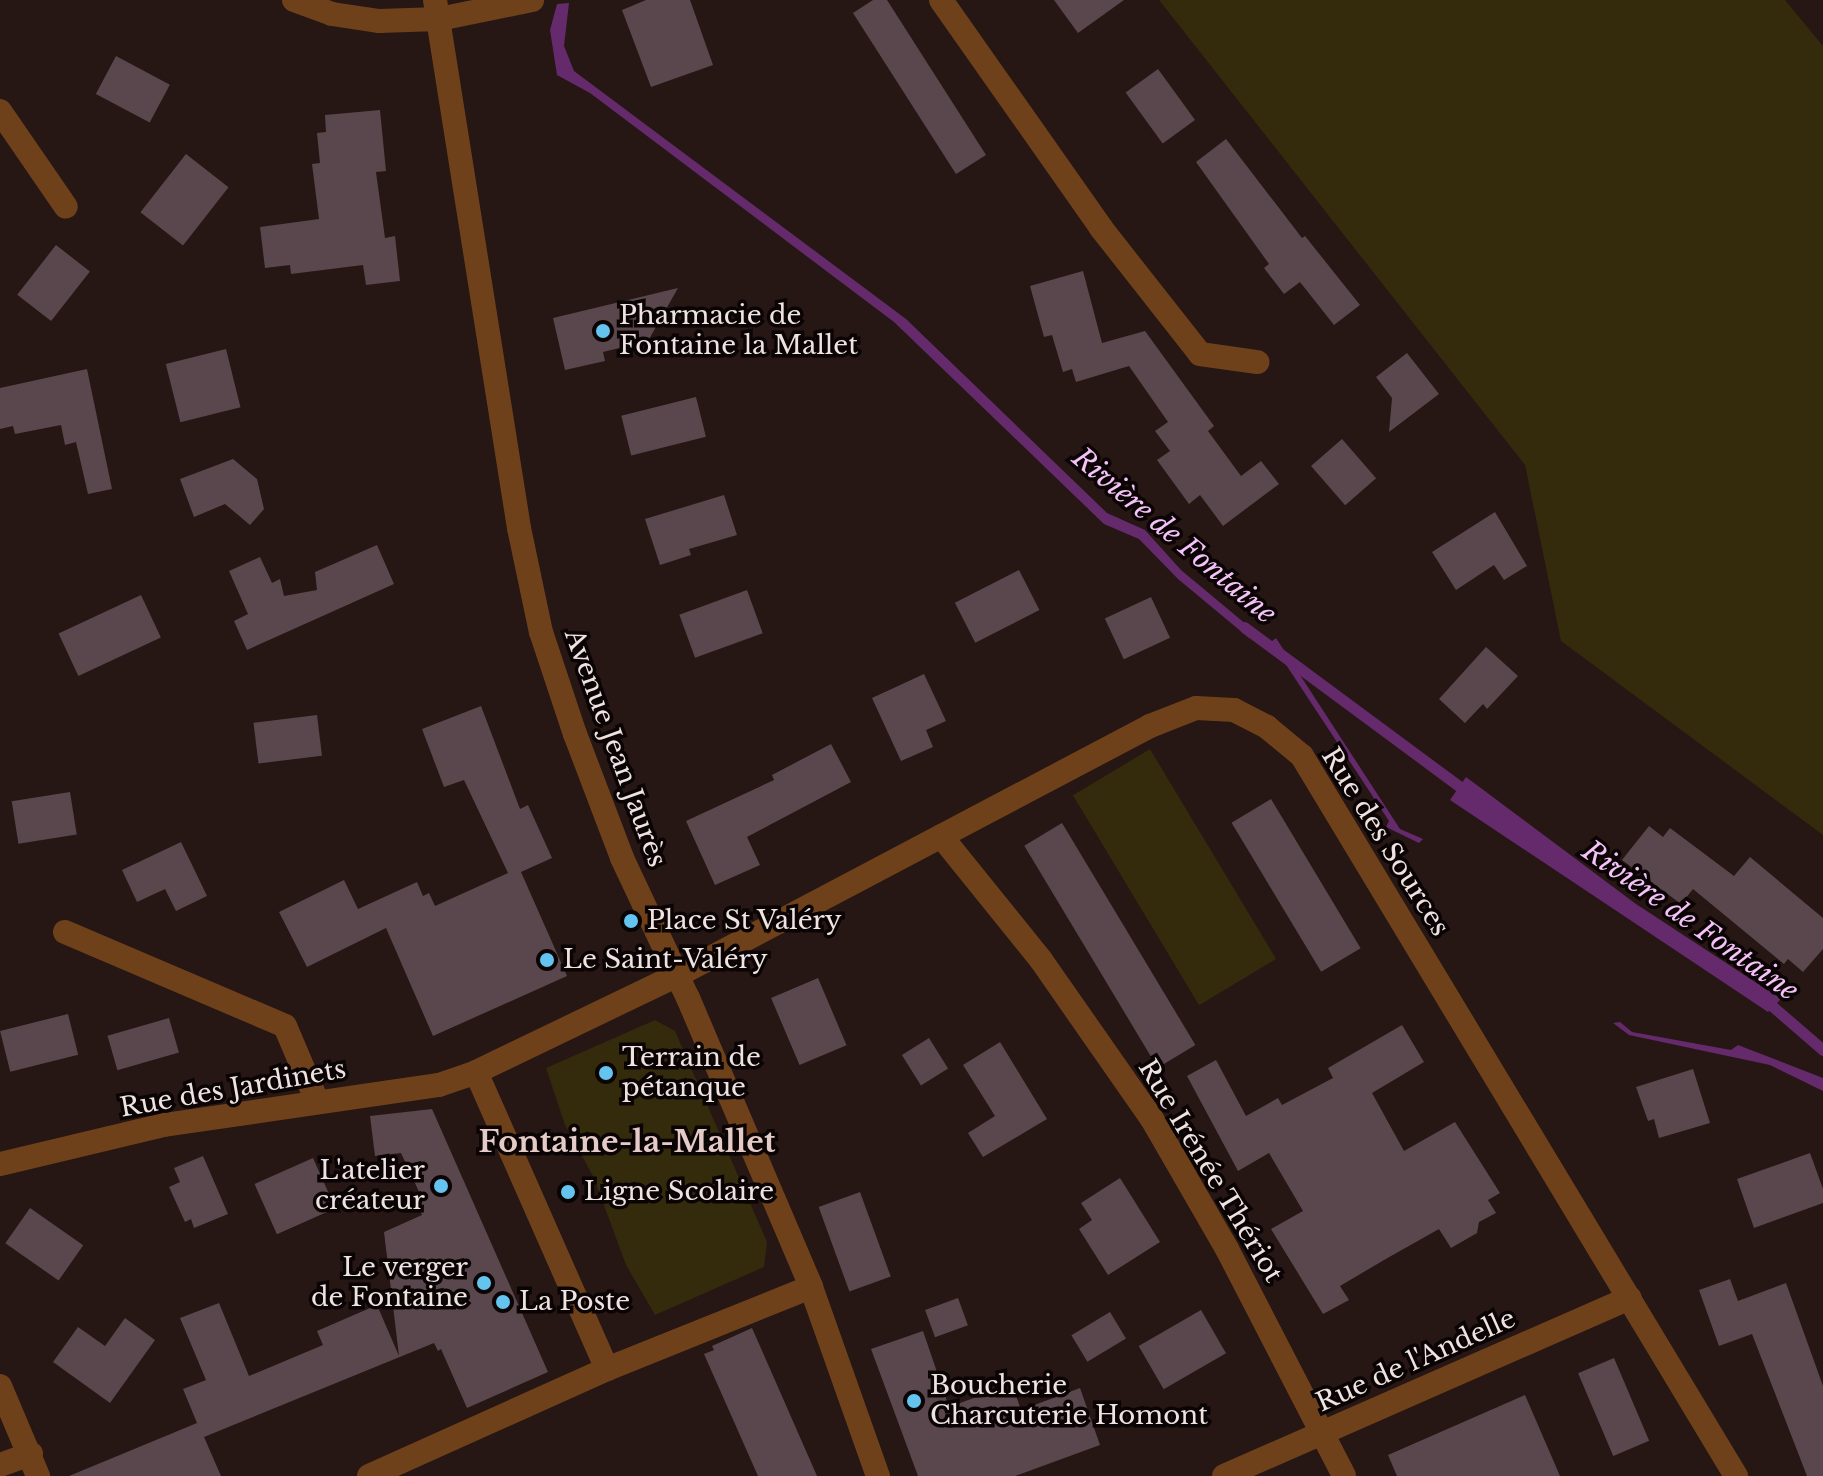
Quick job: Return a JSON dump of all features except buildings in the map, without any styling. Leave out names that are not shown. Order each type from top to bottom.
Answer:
[{"type":"street","points":[[294,0],[332,14],[379,21],[437,10],[532,0]]},
{"type":"street","points":[[941,0],[1101,228],[1200,354],[1257,362]]},
{"type":"street","name":"Avenue Jean Jaurès","points":[[437,10],[519,528],[541,632],[575,734],[622,858],[678,975],[811,1287],[878,1476]]},
{"type":"street","points":[[0,111],[66,207]]},
{"type":"street","name":"Rue des Sources","points":[[678,975],[1150,726],[1196,708],[1234,710],[1267,727],[1302,756],[1736,1476]]},
{"type":"street","name":"Rue Irénée Thériot","points":[[941,836],[1041,960],[1152,1119],[1227,1249],[1344,1476]]},
{"type":"street","points":[[65,932],[285,1026],[317,1101]]},
{"type":"street","name":"Rue des Jardinets","points":[[0,1164],[164,1125],[439,1085],[476,1072],[678,975]]},
{"type":"street","points":[[476,1072],[607,1369]]},
{"type":"street","points":[[369,1476],[607,1369],[811,1287]]},
{"type":"street","name":"Rue de l'Andelle","points":[[1224,1476],[1630,1298]]},
{"type":"street","points":[[0,1386],[34,1465],[0,1465]]},
{"type":"shaded area","points":[[1159,0],[1785,0],[1823,46],[1823,835],[1561,641],[1525,465]]},
{"type":"shaded area","points":[[569,3],[564,46],[574,71],[906,319],[1107,513],[1145,530],[1181,570],[1259,635],[1249,638],[1178,579],[1139,539],[1104,524],[894,322],[590,93],[557,75],[550,30],[557,4]]},
{"type":"shaded area","points":[[1276,638],[1400,829],[1423,839],[1419,843],[1386,827],[1389,821],[1271,642]]},
{"type":"shaded area","points":[[1150,749],[1276,959],[1199,1005],[1073,795]]},
{"type":"shaded area","points":[[1466,777],[1636,904],[1781,999],[1768,1012],[1450,800]]},
{"type":"shaded area","points":[[655,1020],[675,1031],[767,1242],[764,1267],[655,1315],[626,1265],[594,1178],[565,1125],[546,1068]]},
{"type":"shaded area","points":[[1620,1022],[1632,1032],[1731,1050],[1738,1045],[1823,1078],[1823,1091],[1770,1065],[1629,1035],[1613,1023]]},
{"type":"waterway","name":"Rivière de Fontaine","points":[[1244,627],[1471,795]]},
{"type":"waterway","name":"Rivière de Fontaine","points":[[1764,999],[1823,1050]]},
{"type":"place","name":"Pharmacie de Fontaine la Mallet","points":[[603,331]]},
{"type":"place","name":"Place St Valéry","points":[[631,921]]},
{"type":"place","name":"Le Saint-Valéry","points":[[547,960]]},
{"type":"place","name":"Terrain de pétanque","points":[[606,1073]]},
{"type":"place","name":"L'atelier créateur","points":[[441,1186]]},
{"type":"place","name":"Ligne Scolaire","points":[[568,1192]]},
{"type":"place","name":"Le verger de Fontaine","points":[[484,1283]]},
{"type":"place","name":"La Poste","points":[[503,1302]]},
{"type":"place","name":"Boucherie Charcuterie Homont","points":[[914,1401]]},
{"type":"district","name":"Fontaine-la-Mallet","points":[[627,1142]]}]
